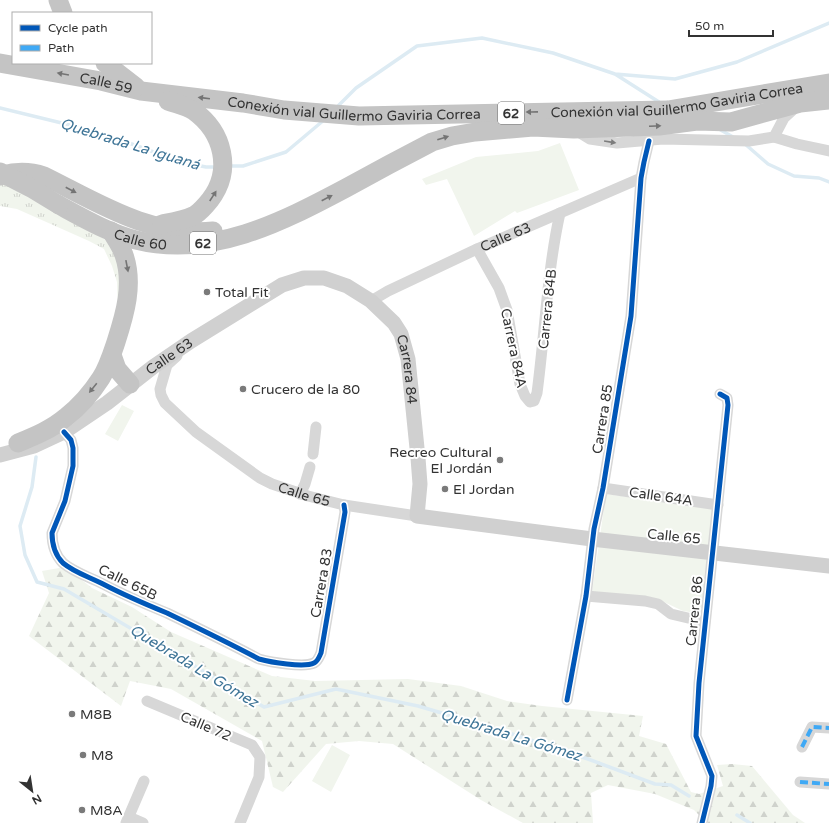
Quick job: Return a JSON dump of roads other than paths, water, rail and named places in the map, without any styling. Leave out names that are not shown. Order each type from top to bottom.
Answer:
[{"type":"highway","points":[[58,0],[64,12]]},
{"type":"highway","name":"Calle 59","points":[[0,63],[101,81],[141,91]]},
{"type":"highway","points":[[107,64],[141,91],[192,110],[212,129],[219,142],[223,156],[223,170],[220,183],[214,195],[206,205],[196,214],[183,220],[151,225]]},
{"type":"highway","name":"Conexión vial Guillermo Gaviria Correa","points":[[292,216],[432,142],[452,136],[475,132],[533,127],[574,129],[659,126],[699,113],[829,83]]},
{"type":"highway","name":"Conexión vial Guillermo Gaviria Correa","points":[[141,91],[243,103],[284,110],[359,116],[668,110],[699,113],[731,122],[800,103],[829,100]]},
{"type":"highway","name":"Calle 60","points":[[0,172],[31,188],[58,205],[111,231],[136,240],[157,244],[199,244],[241,235],[268,227],[292,216]]},
{"type":"highway","points":[[0,176],[21,172],[44,176],[120,215],[151,225],[175,230],[221,230],[292,216]]},
{"type":"highway","points":[[17,444],[48,430],[68,416],[92,391],[102,377],[112,355],[128,300],[129,284],[124,255],[111,231]]},
{"type":"highway","points":[[112,355],[117,368],[130,384]]},
{"type":"main road","name":"Carrera 84","points":[[309,277],[324,278],[357,292],[371,301],[394,323],[401,334],[407,353],[419,465],[420,484],[417,516]]},
{"type":"main road","name":"Calle 63","points":[[17,444],[51,439],[64,432],[107,403],[153,367],[191,341],[282,285],[298,279],[309,277]]},
{"type":"main road","points":[[0,455],[17,444]]},
{"type":"main road","name":"Calle 65","points":[[417,516],[592,539],[829,566]]},
{"type":"street","points":[[774,137],[784,118],[800,103]]},
{"type":"street","points":[[574,129],[590,139],[617,143],[663,139],[748,141],[774,137],[829,152]]},
{"type":"street","name":"Carrera 85","points":[[567,700],[586,596],[592,539],[604,488],[631,316],[641,178],[649,141]]},
{"type":"street","name":"Calle 63","points":[[371,301],[388,291],[477,249],[641,178]]},
{"type":"street","name":"Carrera 84B","points":[[530,402],[534,401],[537,393],[549,280],[560,213]]},
{"type":"street","name":"Carrera 84A","points":[[477,249],[499,288],[507,310],[520,384],[525,396],[530,402]]},
{"type":"street","name":"Calle 65","points":[[191,341],[168,365],[160,389],[165,403],[196,432],[260,478],[272,484],[300,494],[344,505],[417,516]]},
{"type":"street","name":"Carrera 86","points":[[702,823],[712,776],[696,736],[699,683],[728,406],[723,396]]},
{"type":"street","points":[[313,454],[316,427]]},
{"type":"street","name":"Calle 65B","points":[[64,432],[71,440],[73,448],[73,466],[64,501],[54,527],[52,540],[55,551],[62,562],[70,569],[80,574],[91,577],[137,601],[166,613],[259,659],[271,663],[307,665],[314,663]]},
{"type":"street","points":[[300,494],[305,484],[310,466]]},
{"type":"street","name":"Calle 64A","points":[[604,488],[718,505]]},
{"type":"street","name":"Carrera 83","points":[[314,663],[321,653],[345,512],[344,505]]},
{"type":"street","points":[[586,596],[645,601],[658,604],[671,614],[705,622]]},
{"type":"street","name":"Calle 72","points":[[147,701],[252,745],[260,757],[259,777],[240,823]]},
{"type":"street","points":[[802,747],[812,727],[829,728]]},
{"type":"street","points":[[143,823],[127,820],[144,781]]},
{"type":"street","points":[[800,782],[829,784]]},
{"type":"waterway","name":"Quebrada La Iguaná","points":[[337,107],[356,88],[417,46],[482,38],[553,53],[615,74],[675,79],[737,62],[829,23]]},
{"type":"waterway","points":[[615,74],[659,102]]},
{"type":"waterway","name":"Quebrada La Iguaná","points":[[0,108],[74,126],[129,143],[181,162],[206,167],[216,167]]},
{"type":"waterway","name":"Quebrada La Iguaná","points":[[228,166],[243,166],[286,152],[324,120]]},
{"type":"waterway","points":[[719,129],[733,137]]},
{"type":"waterway","points":[[745,144],[768,164],[794,176],[819,178],[829,182]]},
{"type":"waterway","name":"Quebrada La Gómez","points":[[36,457],[32,487],[20,526],[25,555],[37,582],[64,589],[264,707],[336,689],[418,706],[503,731],[588,759],[655,784],[671,785],[689,796]]},
{"type":"waterway","name":"Quebrada La Gómez","points":[[737,815],[750,823]]},
{"type":"place","name":"Total Fit","points":[[207,292]]},
{"type":"place","name":"Crucero de la 80","points":[[243,389]]},
{"type":"place","name":"Recreo Cultural El Jordán","points":[[500,460]]},
{"type":"place","name":"El Jordan","points":[[445,489]]},
{"type":"place","name":"M8B","points":[[72,714]]},
{"type":"place","name":"M8","points":[[83,755]]},
{"type":"place","name":"M8A","points":[[82,810]]}]
